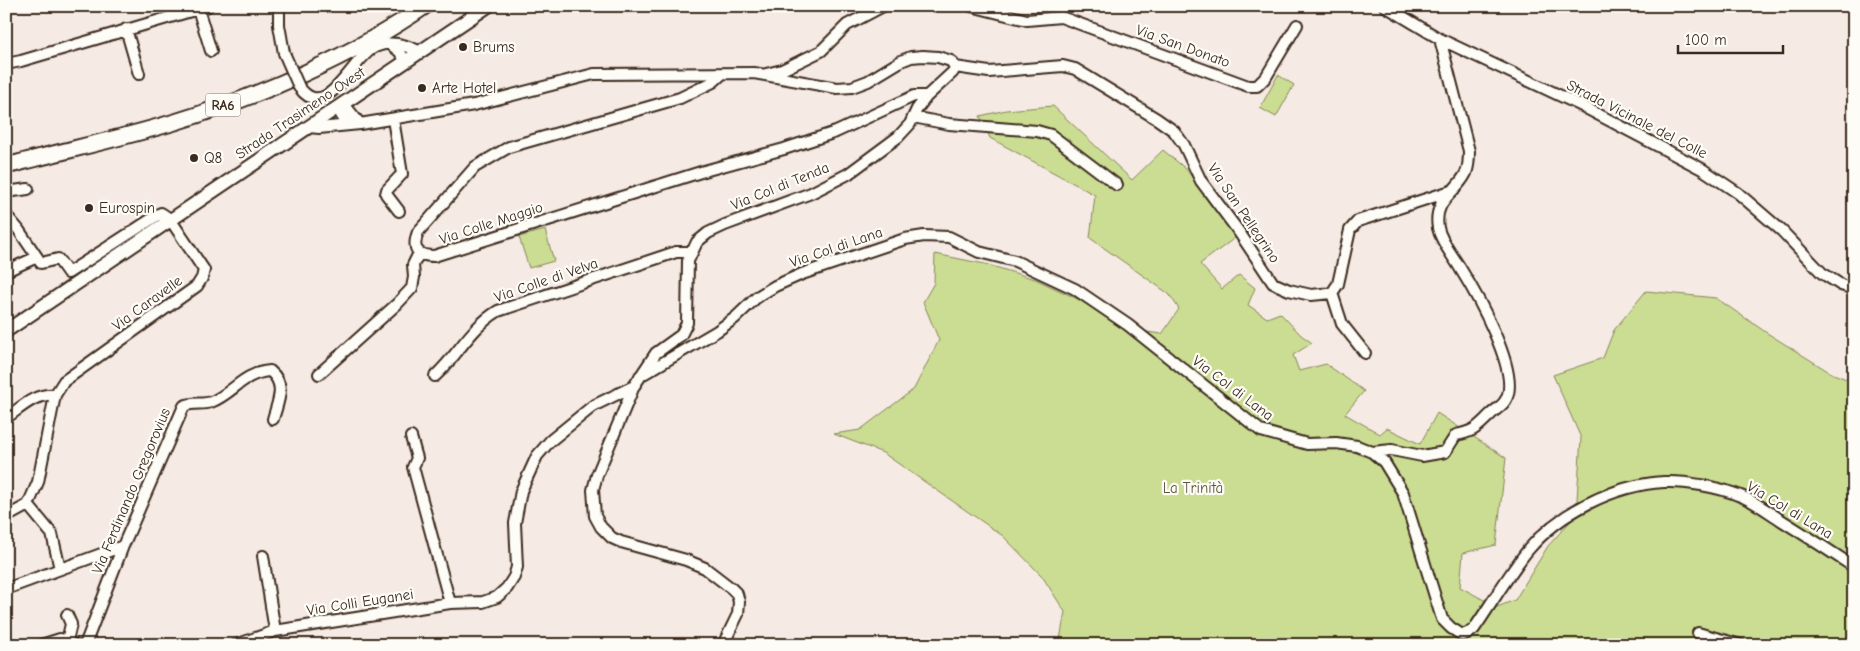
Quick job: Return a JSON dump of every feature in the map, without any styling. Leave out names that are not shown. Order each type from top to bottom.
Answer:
[{"type":"highway","name":"RA6","points":[[6,157],[170,115],[218,99],[321,56],[410,6]]},
{"type":"highway","name":"RA6","points":[[6,166],[174,122],[268,88],[334,58],[425,6]]},
{"type":"main road","name":"Strada Trasimeno Ovest","points":[[6,331],[488,6]]},
{"type":"street","points":[[6,64],[208,6]]},
{"type":"street","points":[[279,6],[279,25],[284,53],[299,87],[304,94],[311,97],[317,98],[328,95],[373,47],[390,44],[405,45],[420,52]]},
{"type":"street","points":[[763,74],[782,70],[821,51],[848,25],[883,6]]},
{"type":"street","name":"Via San Donato","points":[[971,6],[1027,20],[1061,18],[1248,86],[1257,86],[1266,77],[1297,25]]},
{"type":"street","name":"Strada Vicinale del Colle","points":[[1385,6],[1440,39],[1584,107],[1702,169],[1738,193],[1782,231],[1822,273],[1841,285],[1854,289]]},
{"type":"street","points":[[198,9],[211,51]]},
{"type":"street","points":[[126,29],[139,74]]},
{"type":"street","points":[[1372,452],[1392,450],[1422,456],[1444,452],[1456,435],[1471,432],[1506,400],[1509,386],[1504,356],[1472,287],[1442,239],[1438,229],[1437,213],[1441,202],[1466,174],[1469,161],[1469,151],[1440,39]]},
{"type":"street","points":[[390,44],[399,51],[406,61]]},
{"type":"street","points":[[309,127],[319,128],[392,119],[489,102],[594,74],[682,72],[763,74],[837,88],[852,87],[868,81],[911,57],[938,57],[951,61],[955,67]]},
{"type":"street","name":"Via San Pellegrino","points":[[955,67],[989,72],[1063,66],[1076,69],[1174,131],[1184,145],[1201,181],[1239,232],[1273,283],[1289,290],[1311,295],[1332,293]]},
{"type":"street","name":"Via Col di Tenda","points":[[691,252],[697,242],[708,233],[772,206],[811,193],[848,174],[898,137],[910,124],[928,96],[953,72],[955,67]]},
{"type":"street","name":"Via Colle Maggio","points":[[722,74],[714,82],[680,98],[509,147],[475,167],[418,232],[415,246],[419,253],[426,256],[434,256],[704,171],[784,149],[836,132],[914,96],[928,96]]},
{"type":"street","points":[[340,105],[339,113],[355,124]]},
{"type":"street","points":[[913,118],[949,124],[1037,131],[1051,134],[1117,185]]},
{"type":"street","points":[[392,119],[402,174],[386,190],[386,194],[399,210]]},
{"type":"street","points":[[6,192],[28,189]]},
{"type":"street","points":[[1365,354],[1342,324],[1332,293],[1338,284],[1350,230],[1358,221],[1451,191]]},
{"type":"street","points":[[6,215],[41,262],[45,263],[58,259],[68,273],[161,213],[170,219]]},
{"type":"street","name":"Via Caravelle","points":[[28,504],[38,482],[55,395],[64,381],[197,286],[202,278],[204,270],[170,219]]},
{"type":"street","name":"Via Col di Lana","points":[[640,376],[717,331],[757,297],[775,286],[802,274],[906,239],[924,236],[949,237],[979,252],[1015,261],[1075,288],[1128,324],[1261,431],[1307,444],[1336,443],[1357,446],[1372,452],[1384,462],[1403,493],[1442,619],[1462,635],[1474,629],[1528,551],[1544,533],[1569,514],[1584,506],[1608,495],[1641,485],[1665,482],[1709,486],[1739,495],[1758,505],[1854,567]]},
{"type":"street","name":"Via Colle di Velva","points":[[435,376],[447,365],[483,320],[498,311],[676,252],[691,252]]},
{"type":"street","points":[[691,252],[687,270],[687,323],[681,335],[656,354],[634,386],[597,475],[593,490],[595,516],[601,527],[612,538],[686,560],[705,568],[731,588],[736,594],[738,614],[723,645]]},
{"type":"street","points":[[319,374],[391,310],[412,288],[414,278],[413,266],[419,253]]},
{"type":"street","points":[[6,271],[37,257]]},
{"type":"street","name":"Via Ferdinando Gregorovius","points":[[85,645],[123,546],[184,406],[191,403],[209,403],[258,372],[270,371],[278,378],[281,388],[273,420]]},
{"type":"street","name":"Via Colli Euganei","points":[[236,645],[275,631],[450,603],[484,602],[497,597],[507,588],[514,577],[517,567],[515,523],[521,491],[537,456],[550,441],[593,406],[634,386]]},
{"type":"street","points":[[6,418],[34,398],[46,394],[55,395]]},
{"type":"street","points":[[412,438],[417,458],[412,468],[450,603]]},
{"type":"street","points":[[6,517],[28,504],[52,534],[60,568]]},
{"type":"street","points":[[6,589],[123,546]]},
{"type":"street","points":[[263,556],[275,631]]},
{"type":"street","points":[[41,645],[60,639],[71,643],[71,624],[67,615]]},
{"type":"street","points":[[1698,633],[1741,645]]},
{"type":"green space","points":[[1278,75],[1294,85],[1276,117],[1260,108]]},
{"type":"green space","name":"La Trinità","points":[[1053,106],[1132,180],[1163,150],[1186,169],[1236,237],[1200,264],[1222,289],[1239,275],[1255,288],[1248,305],[1267,318],[1280,313],[1301,335],[1312,343],[1293,355],[1299,371],[1326,364],[1364,391],[1345,414],[1380,434],[1387,428],[1420,444],[1437,413],[1506,458],[1496,545],[1463,553],[1460,587],[1497,607],[1515,600],[1548,546],[1576,515],[1581,438],[1553,375],[1603,358],[1614,330],[1646,291],[1716,298],[1831,373],[1854,382],[1854,645],[1059,645],[1065,612],[1042,576],[1003,536],[883,453],[834,434],[860,430],[914,389],[939,340],[923,302],[934,283],[935,254],[985,264],[1035,279],[1082,301],[1124,329],[1162,334],[1179,309],[1169,294],[1090,238],[1095,195],[990,138],[980,116],[1006,110]]},
{"type":"green space","points":[[545,230],[554,261],[529,268],[519,237]]},
{"type":"place","name":"Brums","points":[[463,47]]},
{"type":"place","name":"Arte Hotel","points":[[422,88]]},
{"type":"place","name":"Q8","points":[[194,158]]},
{"type":"place","name":"Eurospin","points":[[89,208]]}]
